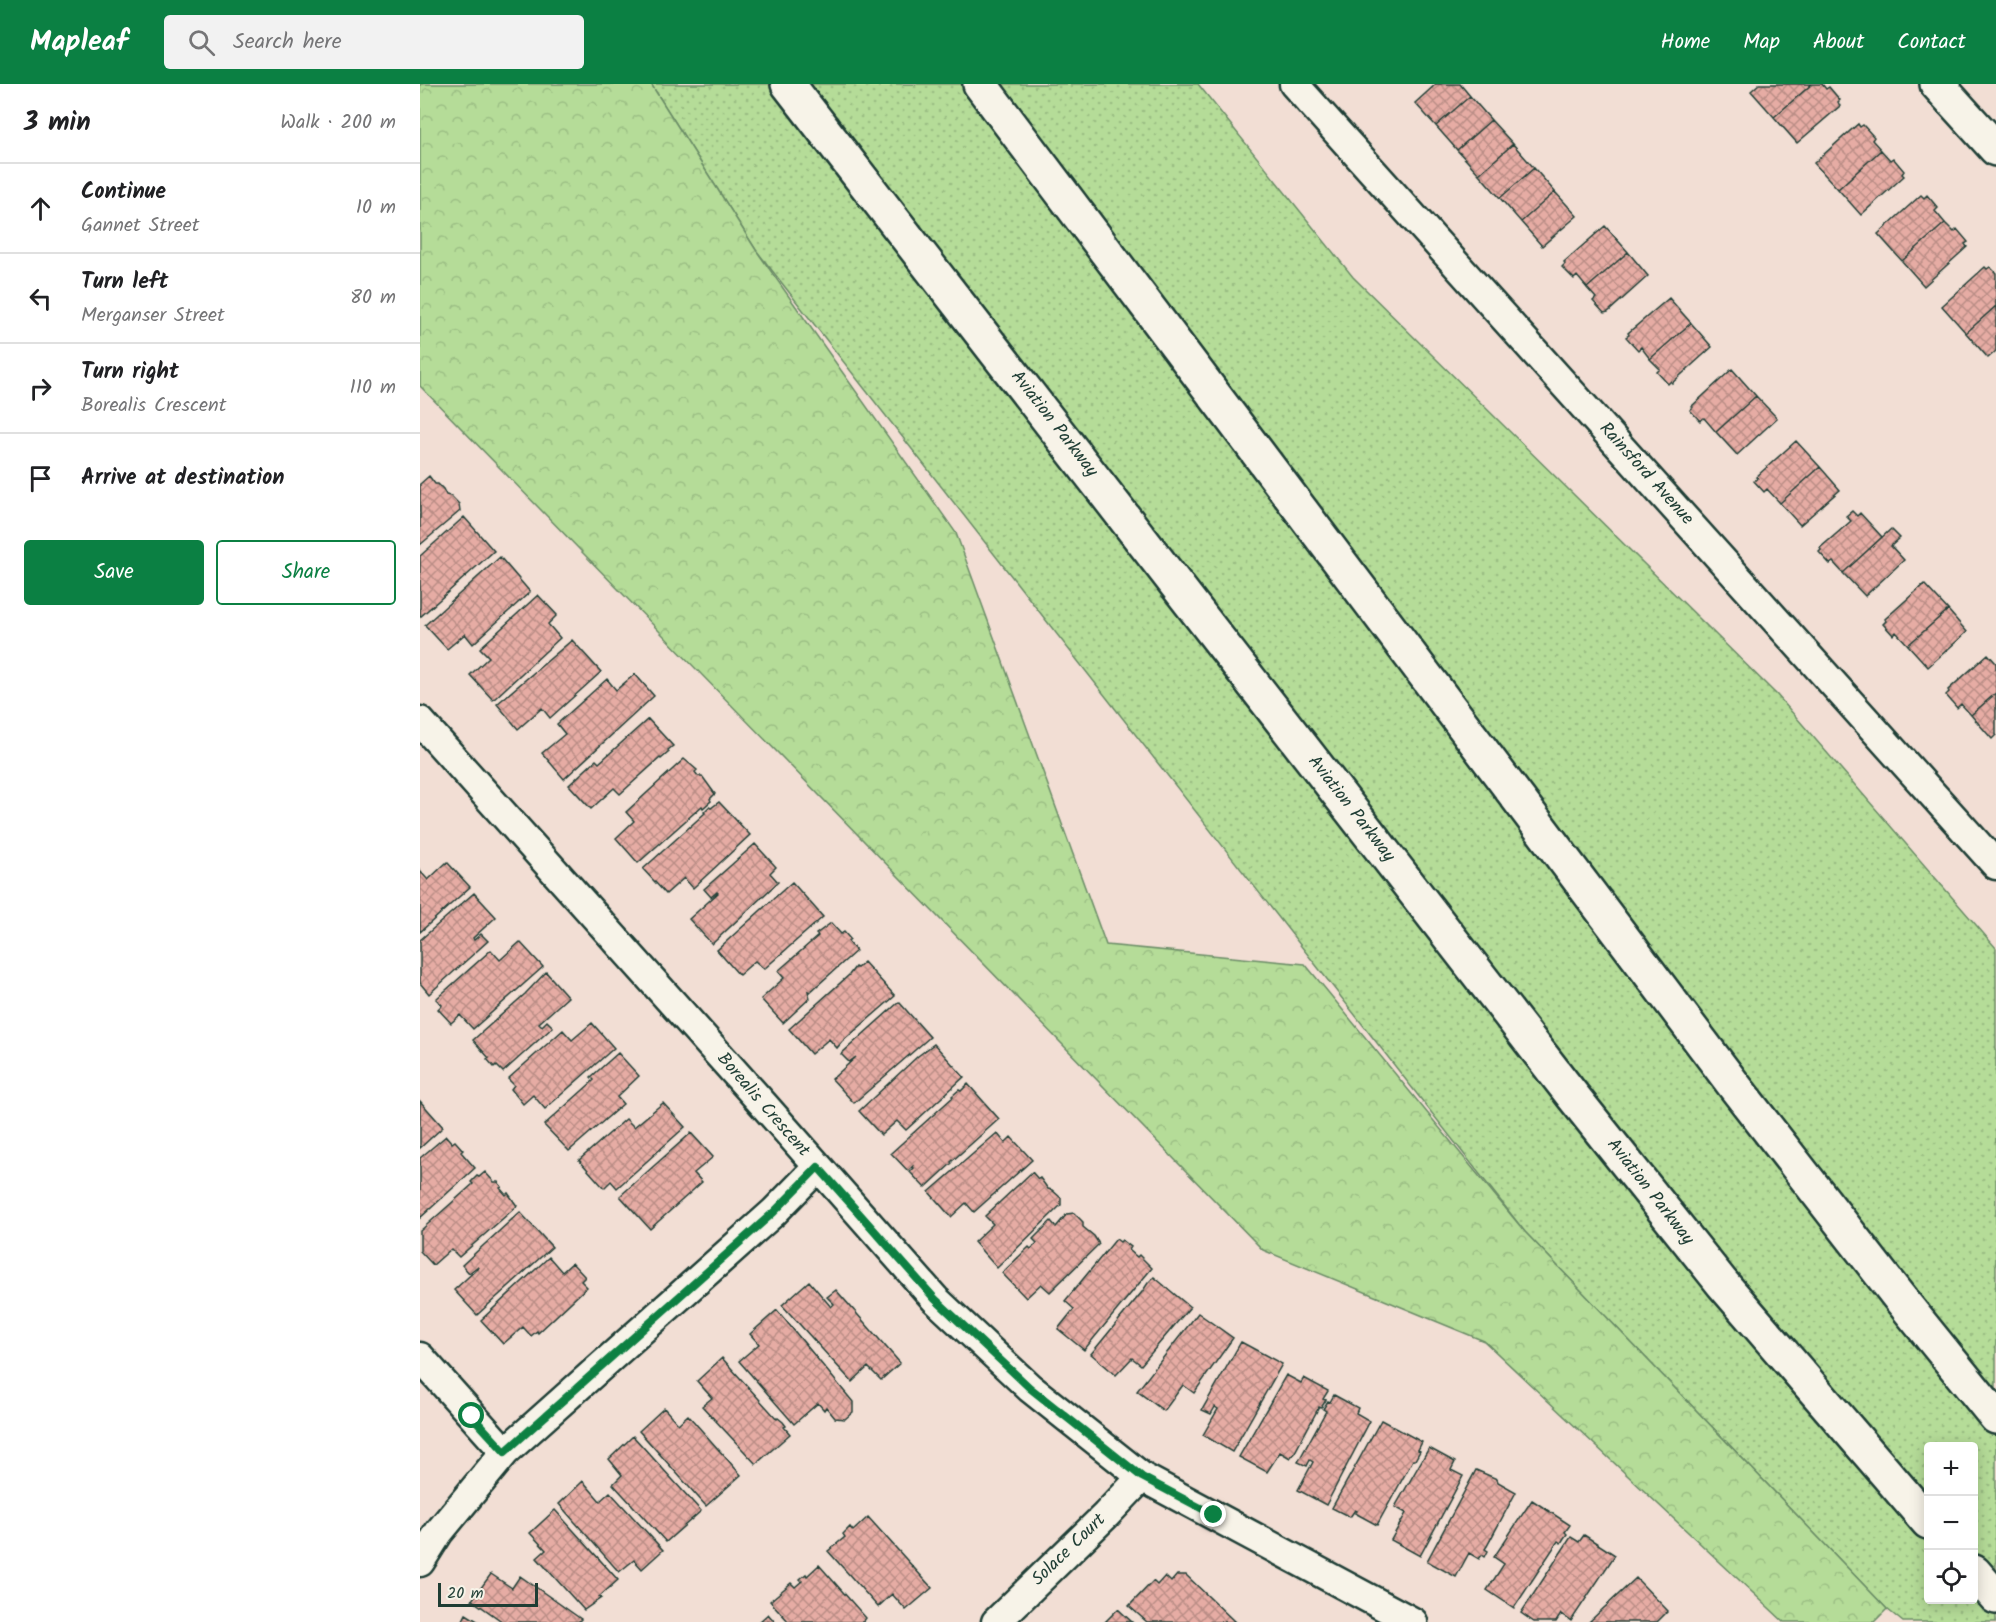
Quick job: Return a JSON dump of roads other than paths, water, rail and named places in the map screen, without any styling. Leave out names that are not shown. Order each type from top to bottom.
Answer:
[{"type":"main road","name":"Aviation Parkway","points":[[788,84],[1572,1095],[1722,1283],[1924,1516]]},
{"type":"main road","points":[[980,84],[1736,1088],[1898,1296],[1996,1417]]},
{"type":"main road","points":[[1937,84],[1996,149]]},
{"type":"main road","points":[[1978,1577],[1996,1597]]},
{"type":"street","name":"Rainsford Avenue","points":[[1294,84],[1996,865]]},
{"type":"street","name":"Borealis Crescent","points":[[420,721],[935,1299],[1030,1388],[1142,1477],[1413,1622]]},
{"type":"street","points":[[420,1562],[439,1532],[505,1452],[774,1212],[818,1167]]},
{"type":"street","points":[[420,1357],[505,1452]]},
{"type":"street","name":"Solace Court","points":[[996,1622],[1142,1477]]}]
